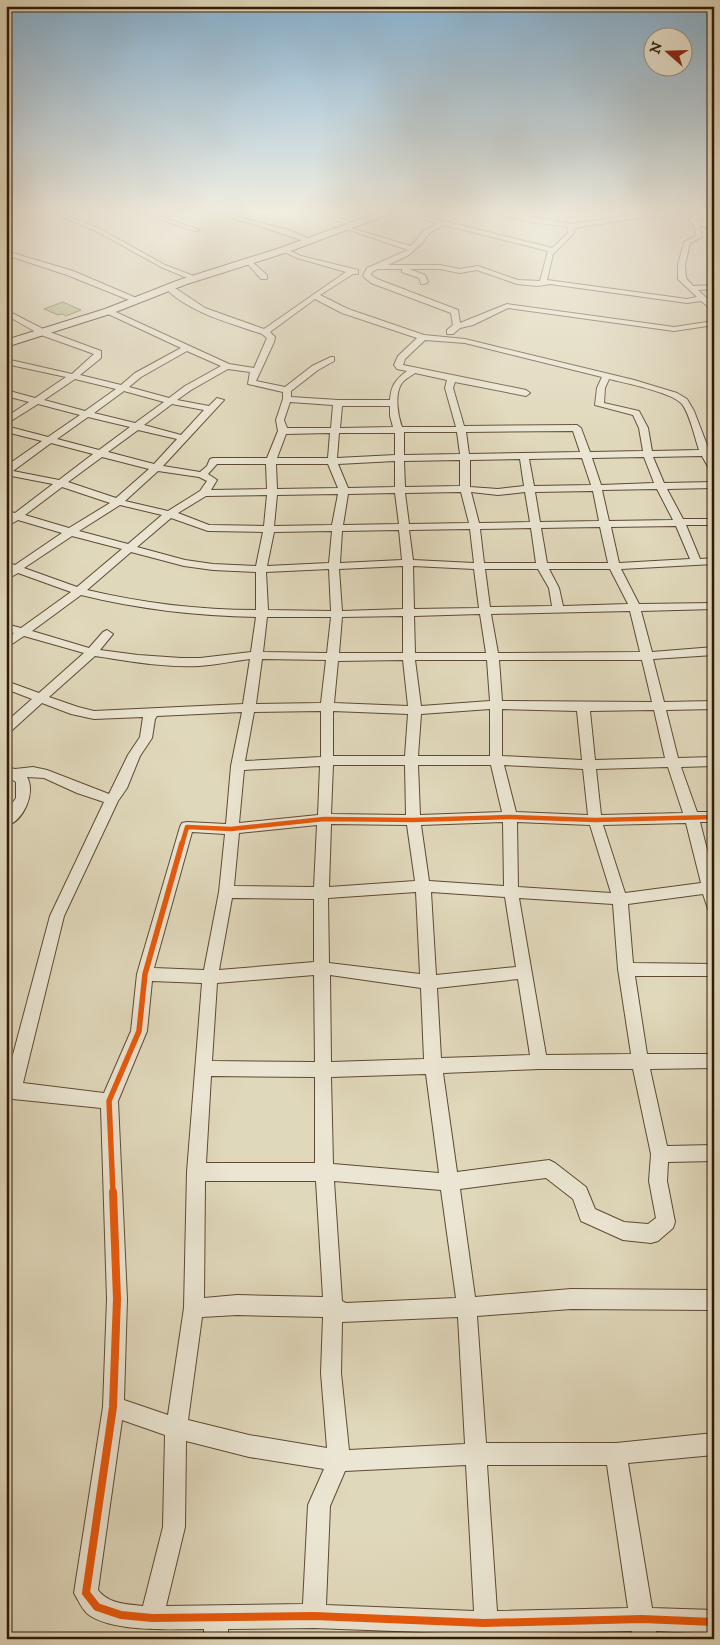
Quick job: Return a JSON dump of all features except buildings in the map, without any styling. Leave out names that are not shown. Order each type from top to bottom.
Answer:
[{"type":"street","points":[[107,288],[137,300]]},
{"type":"street","points":[[6,344],[109,311],[168,288],[179,297],[203,310],[265,332],[270,337],[269,344],[258,362],[257,371],[254,372],[251,382],[287,394],[338,403],[394,403]]},
{"type":"street","points":[[265,332],[295,308],[328,288]]},
{"type":"street","points":[[392,288],[455,312],[457,326]]},
{"type":"street","points":[[588,288],[687,301],[702,298]]},
{"type":"street","points":[[691,288],[696,288]]},
{"type":"street","points":[[691,288],[714,309]]},
{"type":"street","points":[[316,296],[370,321],[423,337],[465,340],[653,388],[684,401],[709,453],[714,470]]},
{"type":"street","points":[[442,339],[457,326],[470,323],[507,306],[674,329],[687,329],[698,323],[714,323]]},
{"type":"street","points":[[109,311],[227,366],[257,371]]},
{"type":"street","points":[[6,312],[44,333],[98,353],[98,356],[74,376],[6,421]]},
{"type":"street","points":[[423,337],[401,358],[398,365],[400,368],[526,394]]},
{"type":"street","points":[[6,471],[123,388],[138,375],[186,348]]},
{"type":"street","points":[[152,1618],[174,1527],[176,1428],[194,1308],[196,1172],[210,977],[226,892],[238,766],[249,708],[262,614],[261,569],[269,529],[272,493],[271,461],[283,431],[280,420],[287,394],[315,368],[331,359]]},
{"type":"street","points":[[6,361],[74,376],[170,401],[211,408]]},
{"type":"street","points":[[6,524],[11,515],[60,483],[99,453],[138,427],[170,401],[198,381],[227,366]]},
{"type":"street","points":[[413,370],[399,381],[395,389],[394,403],[394,416],[399,430],[400,491],[408,563],[409,657],[415,710],[412,762],[413,820],[423,886],[433,1065],[467,1307],[486,1631]]},
{"type":"street","points":[[606,377],[601,388],[599,405],[636,413],[640,418],[645,433],[647,453],[659,486],[680,522],[696,561]]},
{"type":"street","points":[[452,379],[449,388],[461,430],[465,490],[474,524],[485,612],[493,656],[496,705],[496,760],[510,817],[511,892],[539,1062]]},
{"type":"street","points":[[6,392],[182,438]]},
{"type":"street","points":[[6,577],[11,567],[118,502],[158,468],[182,438],[220,400]]},
{"type":"street","points":[[314,1616],[319,1505],[339,1461],[331,1373],[333,1307],[324,1172],[321,893],[327,762],[327,707],[337,614],[334,567],[337,528],[344,490],[332,461],[338,403]]},
{"type":"street","points":[[283,431],[577,428],[597,488],[614,566],[635,608],[646,656],[661,707],[673,763],[692,818],[711,887],[714,908]]},
{"type":"street","points":[[6,429],[158,468],[202,476],[212,480],[204,494]]},
{"type":"street","points":[[202,476],[211,467],[213,461],[332,461],[585,454],[709,453]]},
{"type":"street","points":[[524,457],[542,566],[554,588],[558,610]]},
{"type":"street","points":[[6,471],[60,483],[118,502],[170,514],[208,528],[269,529],[474,524],[536,525],[714,522]]},
{"type":"street","points":[[6,644],[79,591],[131,549],[170,514],[204,494],[344,490],[465,490],[498,492],[528,488],[714,485]]},
{"type":"street","points":[[11,515],[39,521],[70,532],[184,564],[261,569],[408,563],[479,566],[614,566],[714,561]]},
{"type":"street","points":[[11,567],[79,591],[135,604],[212,613],[485,612],[710,606],[714,617]]},
{"type":"street","points":[[6,627],[92,652],[138,659],[181,662],[200,662],[255,654],[333,657],[646,656],[714,651]]},
{"type":"street","points":[[6,729],[92,652],[107,634]]},
{"type":"street","points":[[6,685],[75,711],[94,715],[152,714],[249,708],[327,707],[415,710],[496,705],[583,707],[714,705]]},
{"type":"street","points":[[196,1172],[324,1172],[449,1182],[549,1168],[580,1193],[588,1215],[623,1231],[651,1234],[666,1222],[658,1182],[660,1154],[640,1062],[626,969],[620,899],[594,820],[583,707]]},
{"type":"street","points":[[109,1100],[10,1090],[57,916],[112,800],[120,788],[134,755],[146,738],[149,718],[152,714]]},
{"type":"street","points":[[238,766],[327,762],[496,760],[588,765],[714,761]]},
{"type":"street","points":[[10,772],[27,770],[58,776],[78,788],[112,800]]},
{"type":"street","points":[[6,821],[23,802],[22,780],[10,772]]},
{"type":"street","points":[[714,817],[594,820],[510,817],[413,820],[324,819],[231,829],[187,827],[145,974],[139,1031],[109,1100],[117,1299],[112,1407],[86,1593],[97,1607],[121,1615],[216,1628],[314,1616],[486,1631],[644,1629],[714,1622]]},
{"type":"street","points":[[226,892],[321,893],[423,886],[620,899],[711,887]]},
{"type":"street","points":[[145,974],[210,977],[322,968],[428,982],[525,972]]},
{"type":"street","points":[[626,969],[714,970]]},
{"type":"street","points":[[203,1068],[324,1070],[539,1062],[714,1062]]},
{"type":"street","points":[[660,1154],[714,1153]]},
{"type":"street","points":[[194,1308],[238,1305],[333,1307],[345,1313],[467,1307],[571,1299],[714,1300]]},
{"type":"street","points":[[112,1407],[176,1428],[249,1446],[339,1461],[476,1454],[616,1454],[714,1444]]},
{"type":"street","points":[[616,1454],[644,1629]]},
{"type":"green space","points":[[63,302],[81,310],[66,316],[44,309]]},
{"type":"cycle path","points":[[714,817],[595,820],[510,817],[413,820],[324,819],[231,829],[187,827],[145,974],[139,1031],[109,1101],[117,1299],[113,1407],[86,1593],[97,1607],[121,1615],[152,1618],[314,1616],[484,1623],[642,1619],[714,1622]]}]
